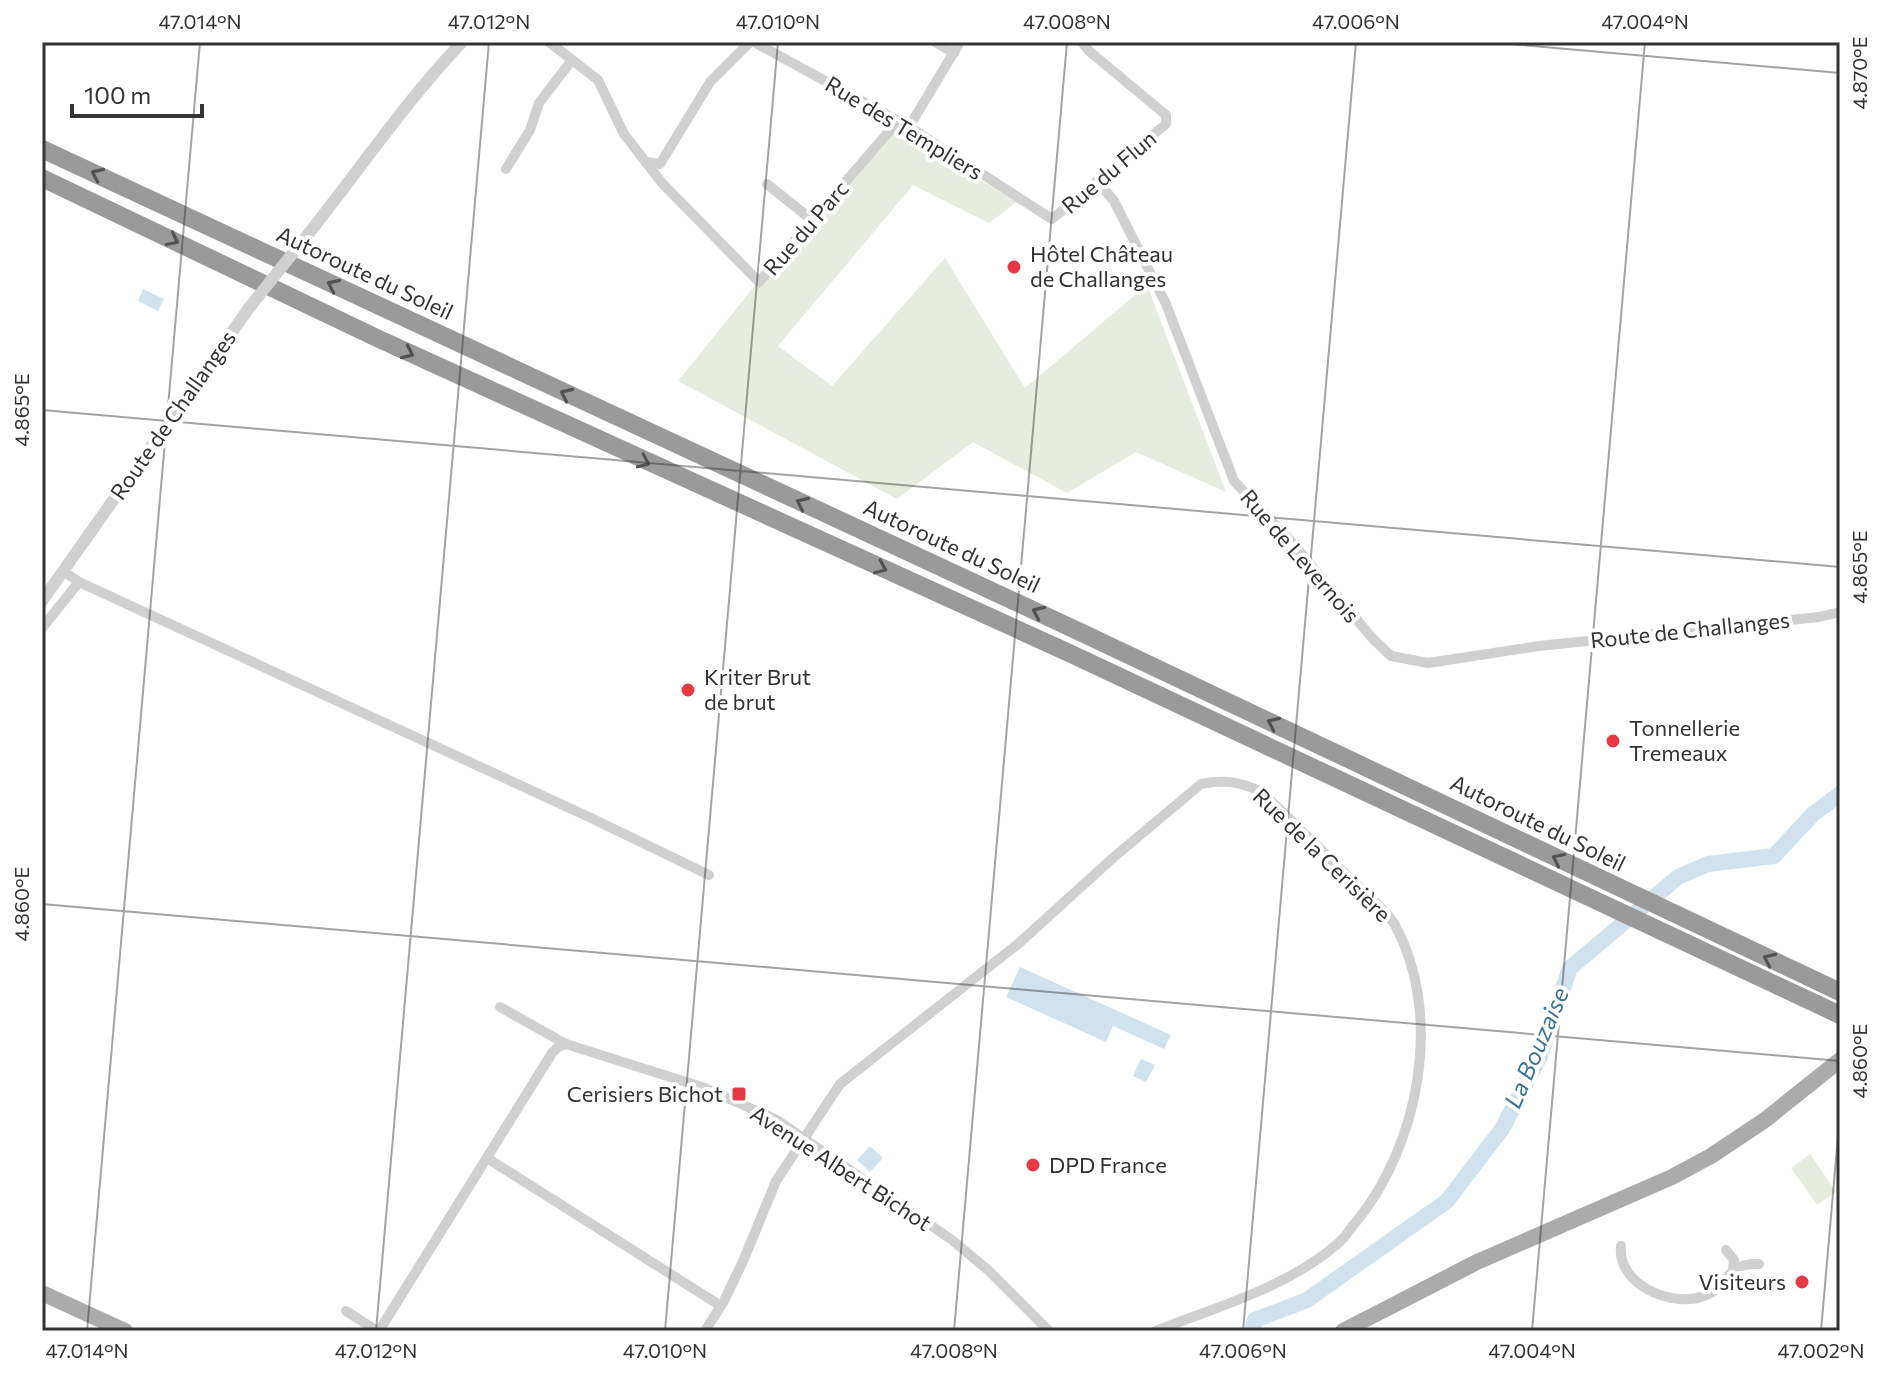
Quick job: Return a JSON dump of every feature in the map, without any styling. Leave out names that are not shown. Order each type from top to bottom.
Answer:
[{"type":"highway","name":"Autoroute du Soleil","points":[[42,149],[1078,631],[1840,992]]},
{"type":"highway","name":"Autoroute du Soleil","points":[[42,178],[576,431],[1067,652],[1840,1015]]},
{"type":"highway","points":[[1777,987],[1803,1008],[1840,1027]]},
{"type":"main road","points":[[1343,1331],[1477,1262],[1672,1177],[1711,1156],[1765,1120],[1840,1060]]},
{"type":"main road","points":[[42,1293],[125,1331]]},
{"type":"street","name":"Route de Challanges","points":[[42,601],[249,308],[349,183],[389,126],[462,42]]},
{"type":"street","points":[[549,42],[598,80],[624,134],[646,162],[660,164],[710,82],[752,42]]},
{"type":"street","name":"Rue des Templiers","points":[[752,42],[909,127],[1052,219]]},
{"type":"street","points":[[935,42],[954,53]]},
{"type":"street","points":[[909,127],[960,42]]},
{"type":"street","name":"Rue du Flun","points":[[1052,219],[1166,124],[1166,115],[1082,42]]},
{"type":"street","points":[[506,169],[530,130],[539,103],[572,60]]},
{"type":"street","name":"Rue du Parc","points":[[646,162],[662,183],[759,282],[898,121]]},
{"type":"street","name":"Rue de Levernois","points":[[1097,181],[1114,201],[1166,304],[1234,481],[1289,539],[1373,639],[1391,656],[1428,663],[1539,646]]},
{"type":"street","points":[[767,184],[812,220]]},
{"type":"street","points":[[63,571],[79,582],[709,875]]},
{"type":"street","points":[[42,628],[79,582]]},
{"type":"street","name":"Route de Challanges","points":[[1539,646],[1819,617],[1840,612]]},
{"type":"street","name":"Rue de la Cerisière","points":[[705,1331],[744,1259],[776,1181],[840,1084],[856,1068],[910,1030],[1018,944],[1201,784],[1217,780],[1242,782],[1262,792],[1394,923],[1417,993],[1421,1033],[1419,1067],[1408,1122],[1393,1163],[1370,1204],[1338,1244],[1297,1273],[1156,1331]]},
{"type":"street","name":"Avenue Albert Bichot","points":[[500,1007],[566,1044],[705,1088],[777,1120],[952,1240],[988,1270],[1049,1331]]},
{"type":"street","points":[[346,1311],[378,1331],[552,1053],[566,1044]]},
{"type":"street","points":[[487,1158],[721,1306]]},
{"type":"street","points":[[1621,1246],[1622,1262],[1631,1278],[1666,1296],[1682,1299],[1704,1296],[1724,1282],[1733,1269],[1734,1260],[1726,1250]]},
{"type":"street","points":[[1733,1269],[1746,1264],[1759,1264]]},
{"type":"shaded area","points":[[893,127],[1017,202],[989,223],[913,185],[778,346],[832,386],[945,258],[1025,388],[1147,285],[1226,492],[1136,452],[1067,493],[973,442],[897,499],[678,381],[757,283]]},
{"type":"shaded area","points":[[1810,1154],[1836,1192],[1817,1205],[1791,1168]]},
{"type":"water","points":[[143,289],[164,299],[158,311],[138,301]]},
{"type":"water","points":[[1020,967],[1171,1035],[1164,1049],[1113,1026],[1106,1042],[1006,997]]},
{"type":"water","points":[[1141,1059],[1155,1065],[1146,1082],[1133,1076]]},
{"type":"water","points":[[870,1146],[883,1158],[870,1172],[857,1160]]},
{"type":"waterway","name":"La Bouzaise","points":[[1252,1331],[1255,1320],[1307,1300],[1447,1201],[1502,1129],[1540,1056],[1570,968],[1678,877],[1708,864],[1774,856],[1813,814],[1840,794]]},
{"type":"place","name":"Hôtel Château de Challanges","points":[[1014,267]]},
{"type":"place","name":"Kriter Brut de brut","points":[[688,690]]},
{"type":"place","name":"Tonnellerie Tremeaux","points":[[1613,741]]},
{"type":"place","name":"Cerisiers Bichot","points":[[739,1094]]},
{"type":"place","name":"DPD France","points":[[1033,1165]]},
{"type":"place","name":"Visiteurs","points":[[1802,1282]]}]
